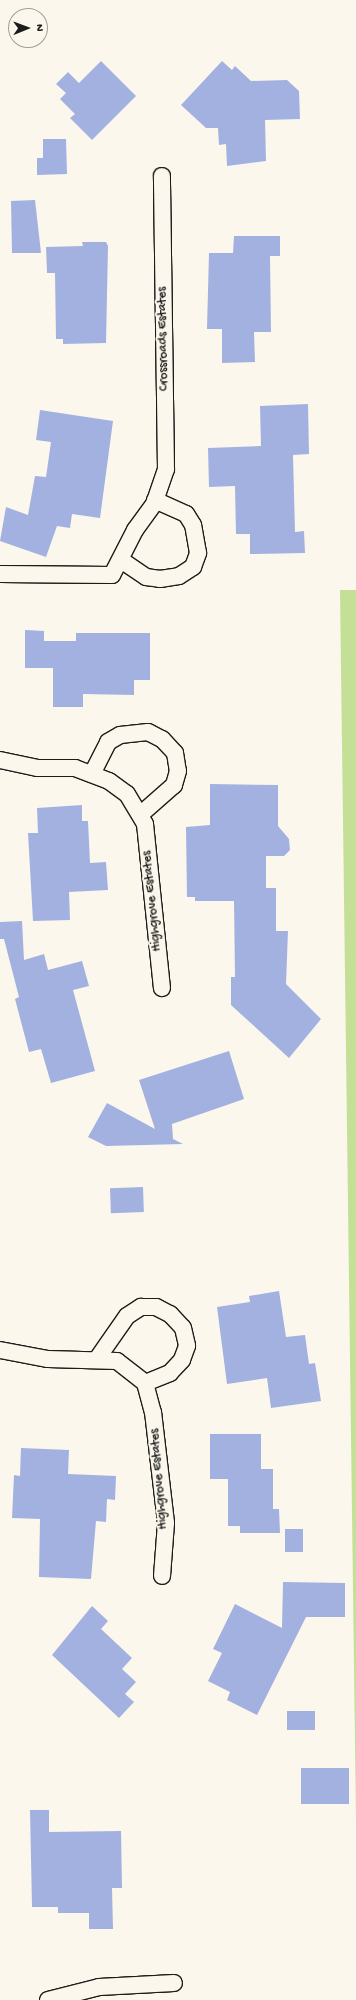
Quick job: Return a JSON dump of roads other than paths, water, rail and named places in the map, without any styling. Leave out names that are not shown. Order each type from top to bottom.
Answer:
[{"type":"street","name":"Crossroads Estates","points":[[0,574],[112,575],[135,530],[156,500],[166,470],[162,176]]},
{"type":"street","points":[[121,560],[146,577],[160,579],[179,576],[192,567],[198,554],[193,525],[186,514],[156,500]]},
{"type":"street","points":[[92,774],[108,742],[120,736],[148,732],[162,738],[175,752],[178,771],[174,785],[140,815]]},
{"type":"street","name":"Highgrove Estates","points":[[0,760],[38,768],[75,768],[92,774],[127,794],[145,824],[162,988]]},
{"type":"street","points":[[0,1350],[48,1359],[97,1359],[117,1361],[145,1383],[170,1373],[182,1360],[187,1346],[183,1328],[170,1314],[156,1307],[141,1307],[127,1316],[97,1359]]},
{"type":"street","name":"Highgrove Estates","points":[[145,1383],[153,1412],[166,1523],[162,1576]]},
{"type":"street","points":[[48,2000],[99,1987],[174,1983]]}]
